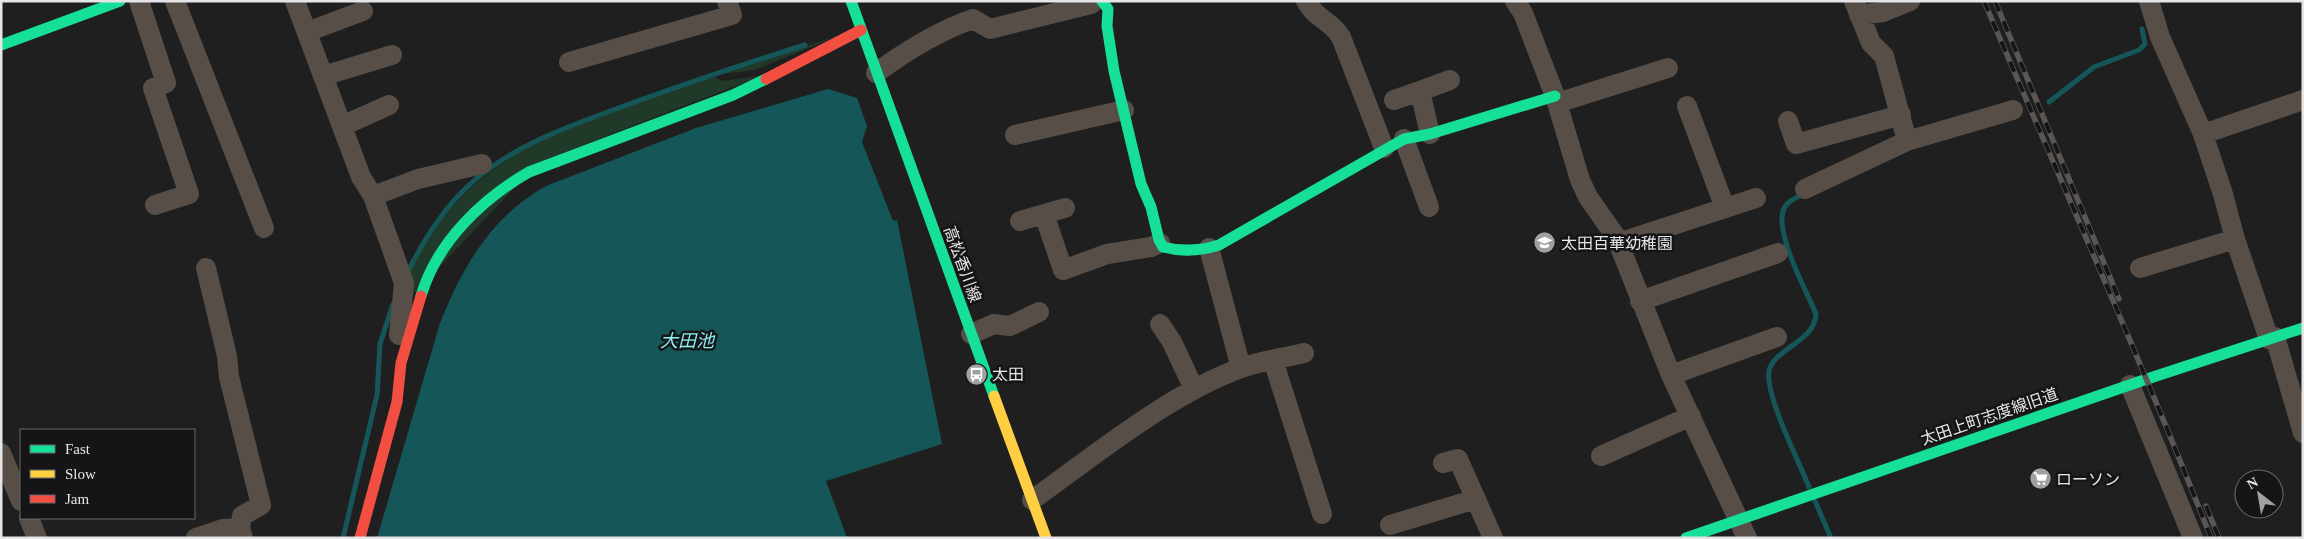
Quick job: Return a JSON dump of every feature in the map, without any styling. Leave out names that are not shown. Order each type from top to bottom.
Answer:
[{"type":"street","points":[[1,45],[120,1]]},
{"type":"street","points":[[139,1],[166,83],[153,88],[189,194],[155,205]]},
{"type":"street","points":[[175,1],[264,228]]},
{"type":"street","points":[[295,1],[361,177],[373,196],[403,281],[405,294],[397,347],[401,363]]},
{"type":"street","points":[[569,62],[732,15],[727,1]]},
{"type":"street","name":"高松香川線","points":[[851,1],[1044,533]]},
{"type":"street","points":[[876,73],[906,52],[958,24],[973,19],[990,29],[1091,4],[1094,1]]},
{"type":"street","points":[[1102,1],[1108,9],[1107,26],[1112,62],[1141,184],[1151,207],[1160,243],[1163,248],[1171,250],[1209,248],[1219,245],[1404,138],[1430,134],[1668,68]]},
{"type":"street","points":[[1306,1],[1310,9],[1335,27],[1341,37],[1384,148]]},
{"type":"street","points":[[1515,1],[1522,13],[1556,100],[1580,180],[1588,197],[1618,243],[1671,375],[1743,529]]},
{"type":"street","points":[[1856,8],[1883,12],[1910,1]]},
{"type":"street","points":[[2149,1],[2160,37],[2203,134],[2223,194],[2234,239],[2298,404],[2303,434]]},
{"type":"street","points":[[1856,8],[1871,43],[1884,56],[1907,141]]},
{"type":"street","points":[[308,32],[363,11]]},
{"type":"street","points":[[360,538],[397,402],[401,363],[422,292],[442,251],[471,214],[496,192],[546,165],[763,81],[861,30]]},
{"type":"street","points":[[324,76],[392,55]]},
{"type":"street","points":[[1394,100],[1450,80]]},
{"type":"street","points":[[1420,90],[1430,134]]},
{"type":"street","points":[[2203,134],[2303,100]]},
{"type":"street","points":[[342,126],[389,105]]},
{"type":"street","points":[[1687,106],[1725,208]]},
{"type":"street","points":[[1015,135],[1124,110]]},
{"type":"street","points":[[1804,189],[1907,141],[2013,110]]},
{"type":"street","points":[[1788,121],[1796,144],[1901,115]]},
{"type":"street","points":[[1404,138],[1429,206]]},
{"type":"street","points":[[373,196],[418,179],[482,164]]},
{"type":"street","points":[[1618,243],[1756,198]]},
{"type":"street","points":[[1020,221],[1065,208]]},
{"type":"street","points":[[1044,214],[1063,270],[1107,254],[1151,247],[1160,243]]},
{"type":"street","points":[[2140,268],[2234,239]]},
{"type":"street","points":[[1209,248],[1241,368]]},
{"type":"street","points":[[1640,301],[1778,253]]},
{"type":"street","points":[[196,538],[223,529],[241,533],[242,516],[261,505],[229,377],[228,356],[206,268]]},
{"type":"street","points":[[971,334],[994,324],[1010,326],[1039,312]]},
{"type":"street","points":[[1160,324],[1172,342],[1194,390]]},
{"type":"street","name":"太田上町志度線旧道","points":[[1686,538],[1743,529],[2130,385],[2303,328]]},
{"type":"street","points":[[1671,375],[1777,338]]},
{"type":"street","points":[[1032,500],[1124,434],[1194,390],[1241,368],[1304,353]]},
{"type":"street","points":[[1273,360],[1322,514]]},
{"type":"street","points":[[2130,385],[2193,538]]},
{"type":"street","points":[[1601,456],[1691,416]]},
{"type":"street","points":[[1,453],[20,498]]},
{"type":"street","points":[[1443,463],[1458,459],[1493,538]]},
{"type":"street","points":[[1390,525],[1476,499]]},
{"type":"street","points":[[28,519],[37,538]]},
{"type":"street","points":[[1044,533],[1058,538]]},
{"type":"green space","points":[[840,35],[755,70],[721,74]]},
{"type":"green space","points":[[764,75],[539,162],[409,299],[406,282],[408,272],[453,206],[483,177],[517,154],[554,134],[593,118],[713,76],[723,81]]},
{"type":"water","name":"大田池","points":[[828,89],[857,98],[867,126],[862,142],[893,221],[897,220],[942,444],[826,481],[847,538],[377,538],[440,323],[469,263],[494,228],[509,212],[546,186],[696,128]]},
{"type":"waterway","points":[[2049,102],[2094,67],[2139,50],[2145,44],[2142,29]]},
{"type":"waterway","points":[[407,273],[429,234],[455,199],[492,166],[527,145],[602,114],[805,45]]},
{"type":"waterway","points":[[1803,194],[1786,205],[1783,211],[1782,222],[1793,263],[1816,314],[1815,320],[1807,334],[1774,361],[1769,371],[1769,382],[1777,412],[1809,487]]},
{"type":"waterway","points":[[343,538],[377,395],[380,344],[393,304]]},
{"type":"waterway","points":[[1815,501],[1831,538]]},
{"type":"railway","points":[[1984,1],[2128,336],[2211,538]]},
{"type":"railway","points":[[1995,1],[2119,299]]},
{"type":"railway","points":[[2206,506],[2219,538]]},
{"type":"traffic: fast","points":[[1,45],[120,1]]},
{"type":"traffic: fast","points":[[851,1],[994,396]]},
{"type":"traffic: fast","points":[[1102,1],[1108,9],[1107,26],[1114,71],[1141,184],[1151,207],[1159,240],[1163,247],[1170,249],[1205,249],[1219,245],[1404,139],[1430,134],[1555,96]]},
{"type":"traffic: fast","points":[[421,296],[428,276],[438,258],[463,224],[495,195],[529,172],[733,95],[766,79]]},
{"type":"traffic: fast","points":[[1686,538],[2147,379],[2303,328]]},
{"type":"traffic: slow","points":[[994,396],[1046,538]]},
{"type":"traffic: jam","points":[[766,79],[861,30]]},
{"type":"traffic: jam","points":[[360,538],[397,402],[401,363],[421,296]]},
{"type":"place","name":"太田百華幼稚園","points":[[1545,243]]},
{"type":"place","name":"太田","points":[[976,374]]},
{"type":"place","name":"ローソン","points":[[2040,479]]}]
